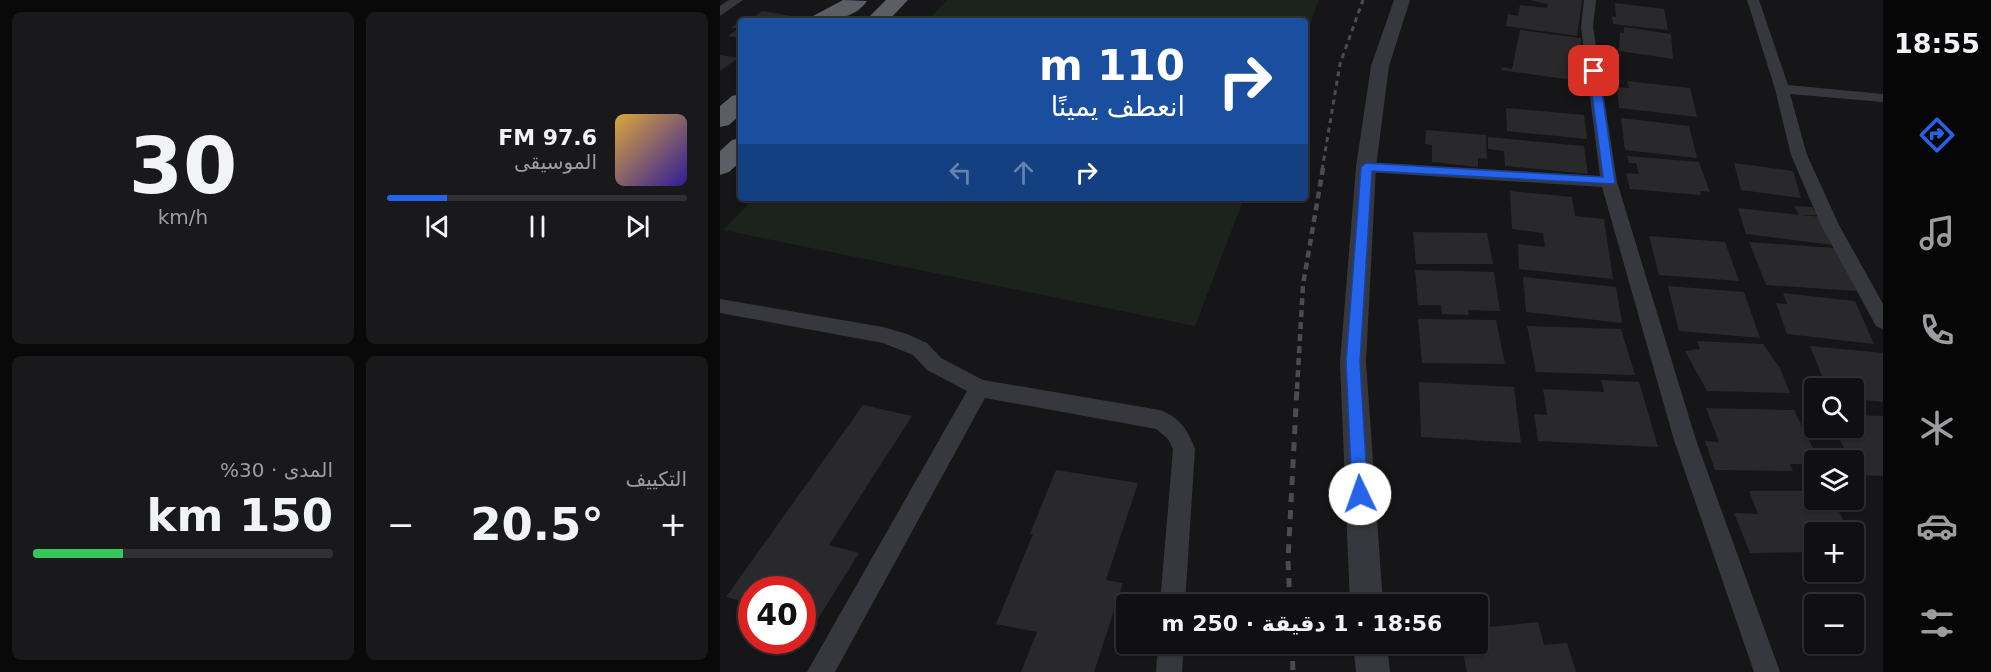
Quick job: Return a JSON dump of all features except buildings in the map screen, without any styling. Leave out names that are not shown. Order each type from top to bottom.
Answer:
[{"type":"highway","points":[[879,18],[898,0]]},
{"type":"highway","points":[[827,18],[858,1]]},
{"type":"highway","points":[[838,18],[858,1]]},
{"type":"highway","points":[[720,119],[731,92]]},
{"type":"highway","points":[[720,166],[738,149]]},
{"type":"street","points":[[720,12],[737,0]]},
{"type":"street","points":[[1365,594],[1353,362],[1366,167],[1380,66],[1402,0]]},
{"type":"street","points":[[1590,0],[1587,27],[1610,182],[1638,286],[1685,440],[1767,672]]},
{"type":"street","points":[[1753,0],[1804,165],[1830,225],[1883,321]]},
{"type":"street","points":[[1782,89],[1883,98]]},
{"type":"street","points":[[1366,167],[1610,182]]},
{"type":"street","points":[[720,306],[883,335],[907,342],[920,349],[934,364],[980,388],[1161,420],[1171,426],[1179,436],[1184,449],[1174,594]]},
{"type":"street","points":[[820,672],[980,388]]},
{"type":"street","points":[[1169,672],[1170,654]]},
{"type":"street","points":[[1371,654],[1373,672]]},
{"type":"shaded area","points":[[947,0],[1319,0],[1308,29],[1308,18],[930,18]]},
{"type":"shaded area","points":[[751,201],[1243,201],[1195,326],[723,230]]},
{"type":"railway","points":[[1322,170],[1340,64],[1363,0]]},
{"type":"railway","points":[[1297,389],[1303,285],[1323,168]]},
{"type":"railway","points":[[1290,594],[1288,560],[1297,387]]},
{"type":"railway","points":[[1292,654],[1293,672]]},
{"type":"route","points":[[1360,494],[1353,362],[1366,167],[1610,182],[1594,71]]}]
